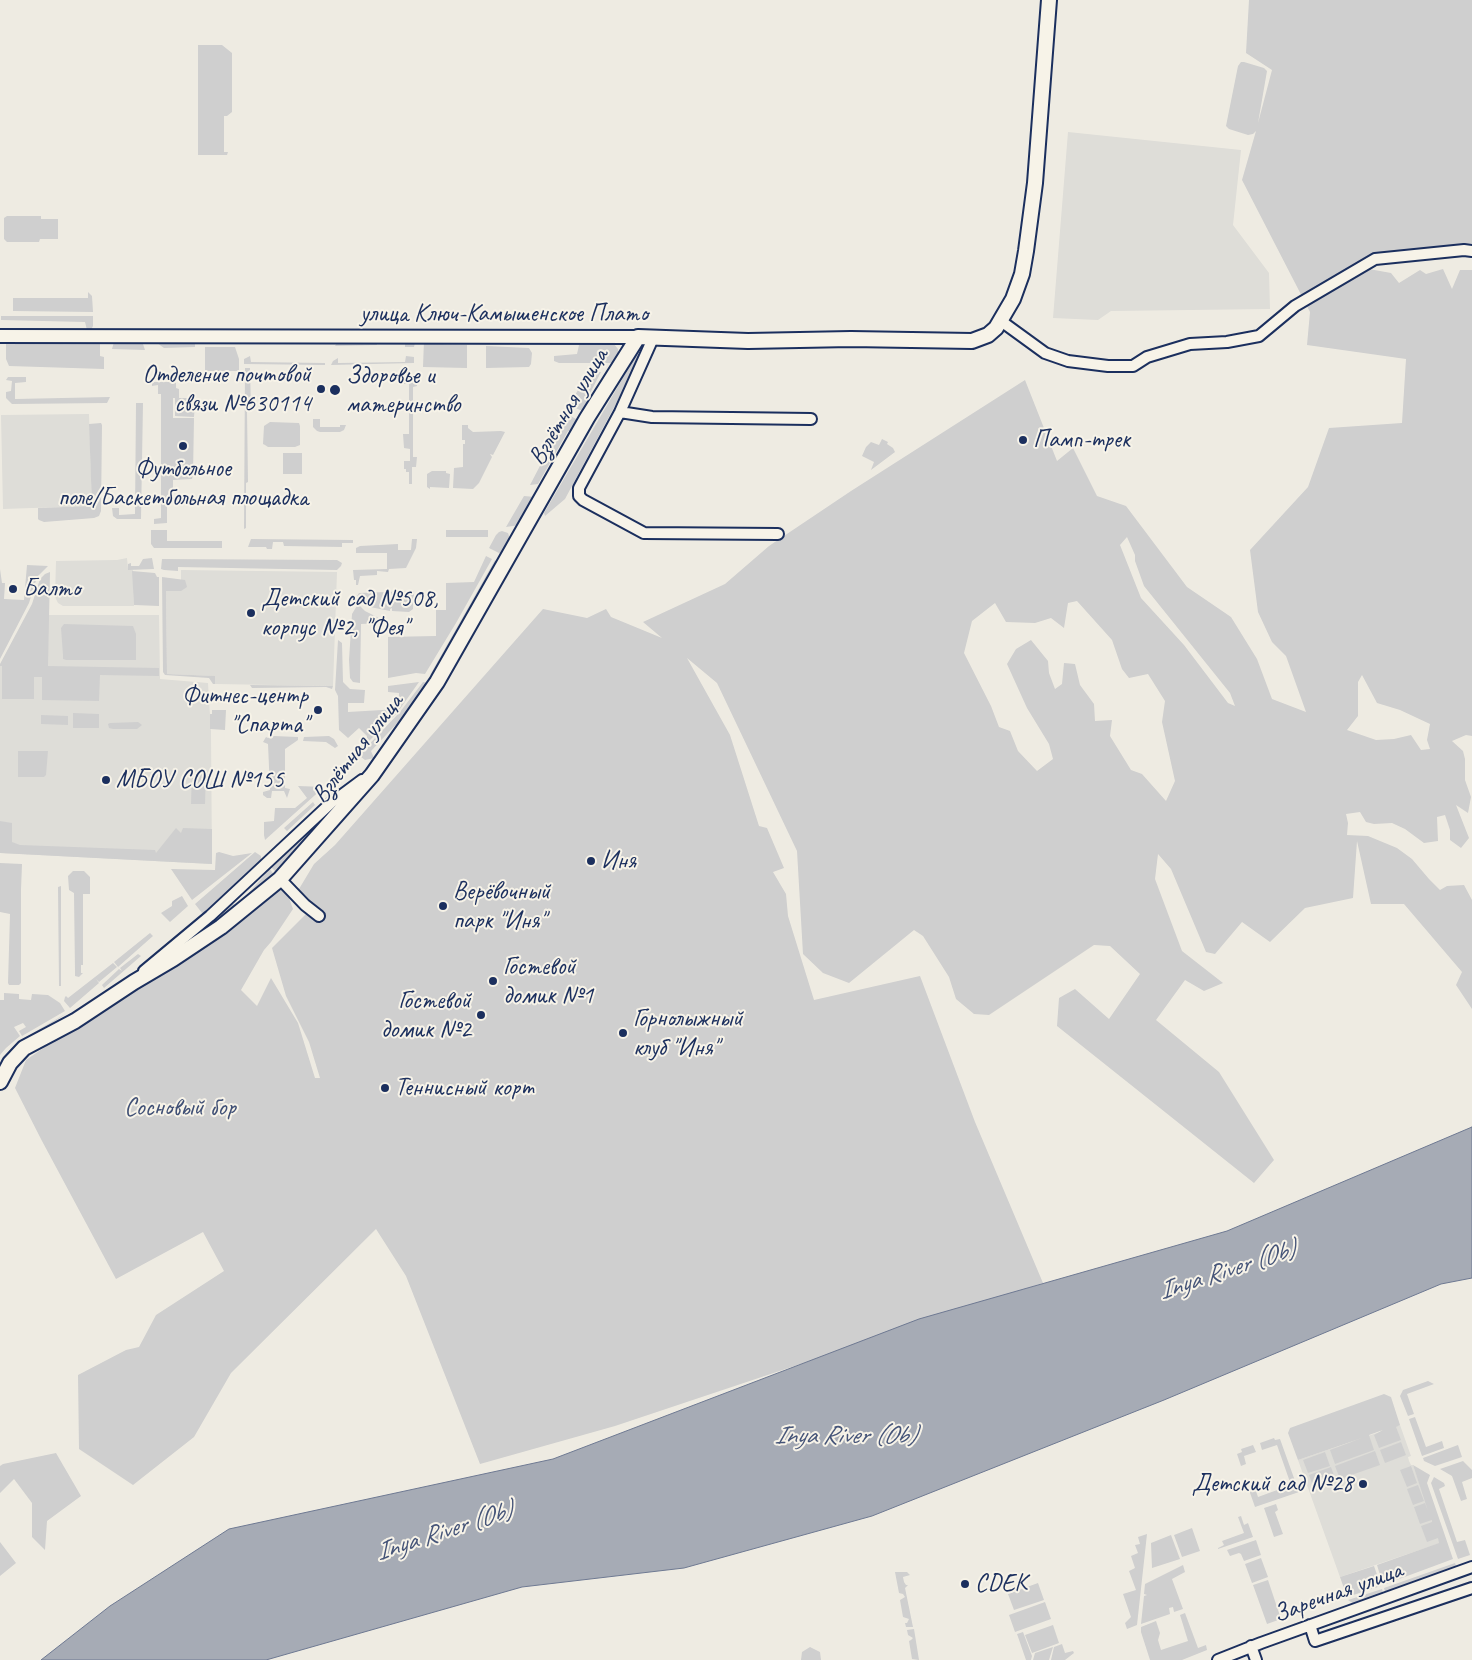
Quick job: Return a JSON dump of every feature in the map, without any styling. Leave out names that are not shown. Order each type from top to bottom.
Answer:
[{"type":"main road","name":"улица Ключ-Камышенское Плато","points":[[638,337],[748,340],[861,339],[972,341],[988,335],[1001,321],[1017,289],[1026,251],[1035,178],[1049,0]]},
{"type":"main road","name":"Взлётная улица","points":[[0,1082],[10,1063],[24,1048],[78,1019],[134,982],[173,960],[221,927],[280,879],[372,775],[437,682],[621,362],[638,337]]},
{"type":"street","points":[[1001,321],[1045,353],[1068,361],[1108,366],[1133,366],[1147,357],[1190,344],[1227,342],[1259,336],[1295,306],[1375,259],[1464,250],[1472,251]]},
{"type":"street","points":[[610,335],[621,345],[621,362]]},
{"type":"street","name":"улица Ключ-Камышенское Плато","points":[[0,336],[610,335],[638,337]]},
{"type":"street","points":[[654,336],[620,412],[578,489],[578,495],[583,500],[644,532],[778,534]]},
{"type":"street","points":[[620,412],[652,417],[812,419]]},
{"type":"street","points":[[134,982],[148,967],[210,916],[330,803],[372,775]]},
{"type":"street","points":[[280,879],[305,905],[319,916]]},
{"type":"street","name":"Заречная улица","points":[[1218,1660],[1472,1567]]},
{"type":"street","points":[[1310,1626],[1315,1640],[1472,1588]]},
{"type":"street","points":[[1252,1646],[1256,1660]]},
{"type":"shaded area","points":[[1068,132],[1241,150],[1233,225],[1269,273],[1270,309],[1111,311],[1098,320],[1053,318]]},
{"type":"shaded area","points":[[89,414],[92,506],[3,509],[1,415]]},
{"type":"shaded area","points":[[127,558],[128,569],[133,570],[134,606],[63,606],[58,603],[55,597],[56,561],[117,560]]},
{"type":"shaded area","name":"Детский сад №508, корпус №2, \"Фея\"","points":[[181,570],[337,572],[333,686],[215,684],[214,676],[167,674],[166,591],[181,591]]},
{"type":"shaded area","name":"МБОУ СОШ №155","points":[[48,615],[159,615],[160,679],[208,683],[211,732],[212,864],[0,853],[0,666],[48,666]]},
{"type":"shaded area","name":"Детский сад №28","points":[[1400,1425],[1411,1456],[1408,1457],[1409,1461],[1413,1465],[1440,1543],[1340,1577],[1298,1460]]},
{"type":"green space","name":"Сосновый бор","points":[[1249,0],[1472,0],[1472,247],[1367,259],[1369,269],[1391,273],[1399,283],[1420,270],[1426,274],[1443,269],[1452,289],[1460,270],[1472,270],[1472,736],[1466,735],[1452,741],[1463,751],[1465,759],[1465,780],[1471,797],[1468,813],[1456,805],[1469,838],[1461,848],[1450,840],[1450,830],[1445,815],[1437,817],[1438,841],[1424,843],[1405,829],[1392,823],[1374,824],[1366,822],[1360,812],[1346,814],[1348,823],[1347,835],[1368,836],[1397,848],[1412,859],[1440,890],[1447,886],[1464,885],[1472,900],[1472,1009],[1456,985],[1462,972],[1404,904],[1371,904],[1357,841],[1353,898],[1305,908],[1270,942],[1242,922],[1215,954],[1206,952],[1171,869],[1158,854],[1155,879],[1182,951],[1223,983],[1204,991],[1185,980],[1156,1020],[1219,1072],[1274,1160],[1254,1183],[1057,1026],[1059,998],[1075,989],[1109,1019],[1140,974],[1110,946],[1094,945],[989,1015],[974,1014],[956,999],[949,977],[923,936],[914,930],[849,983],[823,973],[803,954],[797,851],[717,683],[687,658],[730,735],[759,826],[767,828],[784,868],[773,872],[786,894],[788,916],[814,1000],[920,976],[975,1122],[1043,1283],[615,1426],[480,1464],[406,1276],[376,1229],[231,1373],[194,1437],[133,1485],[79,1449],[78,1375],[126,1350],[139,1347],[156,1315],[224,1271],[203,1232],[116,1279],[15,1088],[26,1060],[166,964],[228,928],[284,884],[293,909],[264,950],[241,990],[257,1006],[271,978],[298,1023],[315,1078],[320,1078],[309,1042],[286,996],[272,948],[307,913],[314,920],[322,914],[299,889],[314,864],[335,845],[543,609],[587,618],[606,609],[611,617],[662,638],[643,622],[725,584],[769,546],[851,491],[1025,380],[1057,461],[1073,448],[1097,496],[1126,506],[1187,587],[1231,617],[1257,659],[1272,699],[1306,712],[1286,656],[1272,642],[1258,612],[1250,550],[1308,487],[1329,428],[1402,423],[1406,359],[1307,345],[1310,312],[1242,180],[1256,131],[1248,135],[1229,129],[1226,126],[1238,66],[1241,62],[1264,68],[1267,71],[1258,123],[1272,70],[1246,53]],"holes":[[[1127,537],[1135,555],[1135,561],[1144,586],[1230,693],[1235,706],[1228,703],[1184,645],[1141,598],[1120,545]],[[1077,601],[1112,640],[1122,669],[1129,678],[1148,674],[1165,701],[1162,722],[1175,781],[1166,801],[1142,774],[1131,770],[1110,736],[1112,720],[1095,721],[1094,704],[1080,685],[1075,664],[1064,663],[1062,684],[1055,689],[1049,673],[1048,661],[1031,640],[1016,649],[1007,664],[1027,708],[1049,744],[1053,759],[1037,771],[1018,751],[1010,731],[999,727],[991,706],[964,653],[972,621],[995,603],[1006,622],[1035,623],[1051,618],[1064,628],[1068,603]],[[1362,675],[1377,703],[1400,710],[1430,724],[1427,740],[1430,749],[1421,750],[1411,735],[1394,739],[1376,740],[1347,730],[1358,716],[1358,682]]]},
{"type":"green space","points":[[198,45],[222,45],[232,53],[232,112],[224,116],[224,152],[228,152],[227,155],[198,155]]},
{"type":"green space","points":[[7,216],[41,216],[41,219],[58,219],[58,239],[40,239],[39,242],[7,242],[4,239],[4,218]]},
{"type":"green space","points":[[88,292],[92,296],[93,312],[13,311],[13,298],[88,298]]},
{"type":"green space","points":[[1,316],[93,316],[93,326],[91,330],[87,330],[85,322],[1,320]]},
{"type":"green space","points":[[411,339],[415,343],[414,347],[405,347],[405,342],[395,341],[377,341],[377,345],[335,346],[338,341]]},
{"type":"green space","points":[[424,340],[431,341],[431,344],[467,345],[467,368],[423,367]]},
{"type":"green space","points":[[142,341],[145,350],[112,349],[114,342]]},
{"type":"green space","points":[[191,341],[195,344],[195,347],[164,348],[157,343],[157,342]]},
{"type":"green space","points":[[6,342],[100,342],[100,356],[104,357],[104,369],[9,366],[6,359]]},
{"type":"green space","points":[[602,342],[613,343],[618,349],[615,363],[559,363],[554,361],[554,356],[577,354],[579,345],[602,345]]},
{"type":"green space","points":[[486,346],[529,348],[532,353],[531,364],[529,367],[486,368]]},
{"type":"green space","points":[[205,347],[235,347],[239,359],[239,371],[205,371]]},
{"type":"green space","points":[[640,352],[643,353],[565,499],[545,516],[544,513],[634,359]]},
{"type":"green space","points":[[250,356],[251,362],[325,363],[325,365],[244,364],[244,359]]},
{"type":"green space","points":[[406,356],[414,357],[414,363],[331,365],[338,358],[338,363],[405,362]]},
{"type":"green space","points":[[245,368],[250,368],[251,411],[247,411],[248,482],[246,483],[246,528],[244,529]]},
{"type":"green space","points":[[589,372],[601,372],[586,401],[590,405],[584,410],[580,410],[569,405]]},
{"type":"green space","points":[[8,377],[26,377],[26,382],[15,383],[15,399],[110,397],[107,403],[12,404],[6,398],[6,392],[11,391],[12,381],[6,380]]},
{"type":"green space","points":[[152,382],[176,382],[176,388],[179,389],[179,398],[187,398],[195,404],[194,417],[175,416],[175,398],[173,398],[173,418],[194,418],[193,475],[192,479],[173,480],[173,493],[167,495],[167,523],[154,524],[154,519],[161,518],[161,394],[158,394],[158,385],[152,386]]},
{"type":"green space","points":[[405,382],[417,382],[417,386],[413,387],[413,457],[417,457],[416,467],[412,467],[412,484],[409,484],[409,472],[406,472],[406,469],[404,469],[404,461],[410,461],[410,449],[404,448],[403,434],[409,434],[409,384],[403,384]]},
{"type":"green space","points":[[136,403],[143,403],[141,519],[117,519],[113,516],[112,508],[119,508],[119,515],[135,514]]},
{"type":"green space","points":[[567,414],[576,419],[578,424],[574,434],[568,431],[538,484],[530,485]]},
{"type":"green space","points":[[313,419],[320,419],[320,427],[340,427],[340,425],[346,425],[344,430],[340,432],[320,432],[313,427]]},
{"type":"green space","points":[[270,422],[299,423],[300,445],[295,447],[268,447],[263,444],[264,426]]},
{"type":"green space","points":[[101,423],[101,511],[99,516],[44,522],[39,520],[38,508],[92,506],[89,424]]},
{"type":"green space","points":[[462,425],[468,425],[468,428],[473,432],[505,432],[493,455],[490,454],[492,457],[479,483],[473,489],[453,488],[454,468],[463,467],[463,444],[465,444],[465,440],[462,440]]},
{"type":"green space","points":[[882,439],[888,442],[887,444],[895,452],[871,470],[874,462],[862,456],[866,447],[871,442],[879,445]]},
{"type":"green space","points":[[283,453],[302,453],[302,474],[283,474]]},
{"type":"green space","points":[[432,471],[446,471],[446,473],[450,474],[449,488],[430,487],[430,489],[427,487],[427,474]]},
{"type":"green space","points":[[524,496],[535,497],[523,519],[526,524],[506,527]]},
{"type":"green space","points":[[151,530],[167,530],[167,541],[222,541],[222,548],[154,548],[151,544]]},
{"type":"green space","points":[[446,530],[488,530],[488,537],[446,537]]},
{"type":"green space","points":[[502,531],[508,533],[511,542],[504,553],[501,554],[489,548],[496,535]]},
{"type":"green space","points":[[251,539],[353,540],[353,543],[342,543],[342,547],[284,546],[283,542],[273,542],[272,549],[267,549],[266,547],[248,547]]},
{"type":"green space","points":[[412,539],[417,539],[416,548],[406,568],[389,569],[388,572],[377,571],[377,575],[360,576],[358,585],[356,585],[353,570],[387,569],[387,553],[356,553],[356,548],[360,546],[398,544],[398,550],[411,550]]},
{"type":"green space","points":[[486,556],[492,559],[425,674],[416,673],[388,678],[388,637],[436,636],[436,610],[446,610],[446,583],[474,582]]},
{"type":"green space","points":[[152,558],[154,569],[128,570],[128,564],[131,563],[131,566],[139,566],[143,559]]},
{"type":"green space","points":[[162,559],[337,560],[342,563],[337,570],[178,567],[178,571],[161,569]]},
{"type":"green space","points":[[495,560],[497,564],[438,673],[430,675]]},
{"type":"green space","points":[[27,565],[48,566],[37,577],[29,603],[0,659],[0,569],[2,583],[5,583],[4,599],[24,600]]},
{"type":"green space","points":[[132,571],[155,573],[159,577],[159,606],[134,605]]},
{"type":"green space","points":[[50,572],[48,666],[159,668],[159,676],[100,675],[99,701],[42,700],[42,677],[34,677],[34,699],[2,699],[2,666],[0,664],[32,604],[40,579]]},
{"type":"green space","points":[[162,577],[185,580],[187,587],[181,591],[166,591],[167,674],[215,676],[215,684],[209,678],[165,675],[163,672]]},
{"type":"green space","points":[[414,591],[414,599],[410,600],[410,603],[413,602],[413,609],[409,612],[392,611],[392,608],[390,611],[370,607],[357,596],[359,593]]},
{"type":"green space","points":[[358,604],[365,611],[383,620],[383,623],[361,624],[360,683],[353,682],[350,678],[349,660],[352,614]]},
{"type":"green space","points":[[64,624],[133,626],[136,634],[136,660],[63,659],[61,628]]},
{"type":"green space","points":[[338,640],[342,643],[343,682],[350,689],[365,690],[364,703],[348,703],[348,712],[399,709],[399,693],[388,692],[388,686],[419,682],[397,713],[357,753],[355,750],[367,736],[359,728],[348,738],[339,730],[338,696],[335,690]]},
{"type":"green space","points":[[423,682],[429,683],[428,694],[420,693],[403,717],[371,751],[374,758],[365,760],[361,757],[359,755],[400,712]]},
{"type":"green space","points":[[250,685],[333,686],[332,689],[326,687],[252,688]]},
{"type":"green space","points":[[212,710],[226,710],[225,730],[210,729],[210,714],[212,714]]},
{"type":"green space","points":[[73,713],[99,714],[99,728],[73,728]]},
{"type":"green space","points":[[41,715],[68,716],[68,725],[41,724]]},
{"type":"green space","points":[[138,722],[142,725],[137,729],[113,729],[109,728],[108,724],[110,723]]},
{"type":"green space","points":[[329,736],[334,739],[338,746],[335,748],[326,742],[303,741],[304,737]]},
{"type":"green space","points":[[266,737],[298,737],[298,740],[285,749],[285,788],[290,789],[287,798],[284,791],[272,791],[271,798],[263,795],[263,792],[270,790],[268,744],[263,742]]},
{"type":"green space","points":[[18,751],[48,751],[46,775],[44,777],[18,777]]},
{"type":"green space","points":[[192,772],[206,772],[205,804],[191,804]]},
{"type":"green space","points":[[298,786],[324,787],[265,840],[264,822],[274,821],[275,808],[295,808],[307,798]]},
{"type":"green space","points":[[313,802],[315,805],[287,831],[284,828]]},
{"type":"green space","points":[[328,806],[334,807],[334,809],[277,873],[271,867],[329,812]]},
{"type":"green space","points":[[0,821],[12,823],[12,842],[20,845],[155,850],[156,853],[176,828],[181,833],[183,828],[212,829],[212,864],[0,853]]},
{"type":"green space","points":[[219,852],[233,856],[252,853],[192,900],[171,869],[215,870],[216,853]]},
{"type":"green space","points":[[255,852],[261,856],[261,863],[208,912],[202,913],[195,904]]},
{"type":"green space","points":[[0,863],[22,864],[21,983],[19,985],[9,985],[8,983],[10,914],[0,912]]},
{"type":"green space","points":[[270,869],[274,875],[237,906]]},
{"type":"green space","points":[[73,871],[84,871],[90,877],[90,894],[83,894],[83,965],[81,965],[81,973],[83,973],[79,977],[75,976],[74,893],[69,890],[68,876]]},
{"type":"green space","points":[[61,886],[61,986],[59,986],[58,887]]},
{"type":"green space","points":[[182,896],[188,906],[170,922],[161,913],[172,906],[172,901]]},
{"type":"green space","points":[[231,903],[237,906],[219,921],[219,914]]},
{"type":"green space","points":[[150,933],[153,936],[118,967],[114,962]]},
{"type":"green space","points":[[138,954],[141,956],[104,988],[102,985],[119,969],[122,971],[120,968]]},
{"type":"green space","points":[[113,963],[117,967],[99,982],[96,979],[99,983],[70,1008],[64,1001],[65,997],[68,998]]},
{"type":"green space","points":[[4,993],[19,994],[19,999],[31,1000],[32,994],[48,995],[60,1003],[65,1011],[22,1036],[19,1031],[26,1027],[23,1023],[14,1027],[20,1036],[0,1055],[0,1000],[4,1000]]},
{"type":"green space","points":[[67,1013],[15,1048],[0,1066],[2,1058],[19,1041]]},
{"type":"green space","points":[[1428,1381],[1434,1384],[1407,1394],[1414,1414],[1408,1416],[1400,1396],[1403,1390]]},
{"type":"green space","points":[[1384,1394],[1391,1397],[1400,1425],[1396,1427],[1401,1440],[1379,1448],[1374,1435],[1383,1430],[1369,1435],[1374,1450],[1335,1464],[1330,1450],[1362,1438],[1298,1460],[1288,1433],[1290,1428]]},
{"type":"green space","points":[[1415,1417],[1426,1447],[1442,1441],[1444,1448],[1422,1456],[1409,1419]]},
{"type":"green space","points":[[1274,1438],[1275,1440],[1280,1439],[1299,1492],[1255,1507],[1249,1490],[1255,1488],[1258,1497],[1291,1485],[1277,1445],[1262,1450],[1260,1443]]},
{"type":"green space","points":[[1401,1442],[1406,1455],[1385,1463],[1380,1450]]},
{"type":"green space","points":[[1253,1445],[1256,1452],[1244,1456],[1246,1464],[1241,1466],[1237,1454],[1242,1452],[1241,1449]]},
{"type":"green space","points":[[1458,1445],[1462,1457],[1435,1466],[1424,1461],[1423,1458]]},
{"type":"green space","points":[[1375,1451],[1380,1465],[1340,1479],[1335,1466]]},
{"type":"green space","points":[[1325,1452],[1330,1466],[1308,1473],[1303,1460]]},
{"type":"green space","points":[[56,1453],[81,1496],[47,1521],[45,1550],[32,1537],[32,1503],[14,1479],[0,1493],[0,1466]]},
{"type":"green space","points":[[1463,1461],[1472,1470],[1472,1478],[1462,1482],[1467,1499],[1461,1501],[1452,1476],[1440,1469]]},
{"type":"green space","points":[[1413,1465],[1430,1475],[1427,1483],[1453,1559],[1383,1585],[1377,1565],[1439,1543],[1438,1538],[1427,1542],[1421,1526],[1432,1522],[1432,1520],[1420,1524],[1414,1507],[1425,1503],[1428,1511]]},
{"type":"green space","points":[[1411,1466],[1417,1483],[1407,1487],[1400,1470]]},
{"type":"green space","points":[[1331,1467],[1336,1481],[1314,1489],[1309,1475]]},
{"type":"green space","points":[[1434,1477],[1444,1483],[1445,1486],[1439,1489],[1457,1542],[1465,1540],[1470,1555],[1458,1559],[1431,1483]]},
{"type":"green space","points":[[1418,1485],[1424,1501],[1413,1505],[1407,1489]]},
{"type":"green space","points":[[1276,1504],[1278,1510],[1275,1512],[1283,1534],[1274,1537],[1264,1508]]},
{"type":"green space","points":[[1241,1516],[1244,1525],[1248,1523],[1253,1537],[1218,1549],[1224,1545],[1222,1541],[1244,1533],[1238,1517]]},
{"type":"green space","points":[[1192,1528],[1200,1551],[1182,1557],[1174,1535]]},
{"type":"green space","points":[[1147,1534],[1137,1625],[1127,1629],[1125,1623],[1131,1617],[1123,1594],[1136,1590],[1129,1571],[1135,1568],[1131,1556],[1138,1553],[1135,1545],[1140,1544],[1138,1537]]},
{"type":"green space","points":[[1171,1535],[1180,1559],[1152,1568],[1151,1543]]},
{"type":"green space","points":[[1256,1540],[1261,1555],[1244,1561],[1241,1554],[1230,1556],[1227,1550]]},
{"type":"green space","points":[[0,1542],[16,1563],[0,1576]]},
{"type":"green space","points":[[1261,1558],[1268,1577],[1252,1583],[1245,1564]]},
{"type":"green space","points":[[1455,1563],[1457,1569],[1386,1595],[1384,1588]]},
{"type":"green space","points":[[1183,1565],[1185,1572],[1172,1579],[1183,1609],[1174,1612],[1173,1607],[1169,1608],[1170,1614],[1141,1624],[1144,1596],[1147,1595],[1144,1594],[1145,1584]]},
{"type":"green space","points":[[1374,1566],[1381,1586],[1347,1597],[1340,1577]]},
{"type":"green space","points":[[895,1572],[907,1572],[910,1575],[903,1577],[904,1582],[908,1585],[905,1588],[913,1627],[906,1627],[905,1623],[909,1619],[903,1617],[900,1600],[905,1597],[899,1593]]},
{"type":"green space","points":[[1268,1580],[1281,1619],[1267,1624],[1253,1585]]},
{"type":"green space","points":[[1038,1583],[1044,1600],[1014,1610],[1008,1594]]},
{"type":"green space","points":[[1382,1589],[1384,1596],[1359,1604],[1354,1604],[1348,1600]]},
{"type":"green space","points":[[1045,1602],[1051,1619],[1015,1632],[1009,1615]]},
{"type":"green space","points":[[1185,1613],[1198,1648],[1206,1645],[1207,1650],[1182,1660],[1150,1660],[1141,1627],[1156,1621],[1160,1633],[1158,1640],[1161,1650],[1188,1641],[1180,1615]]},
{"type":"green space","points":[[1053,1625],[1059,1643],[1032,1653],[1025,1635]]},
{"type":"green space","points":[[914,1629],[919,1660],[912,1659],[909,1641],[913,1638],[908,1635],[907,1630]]},
{"type":"green space","points":[[1023,1632],[1032,1656],[1031,1660],[1026,1660],[1017,1634]]},
{"type":"green space","points":[[1062,1644],[1065,1653],[1073,1651],[1074,1653],[1065,1660],[1051,1660],[1054,1647]]},
{"type":"green space","points":[[810,1647],[820,1652],[821,1660],[801,1660],[802,1652]]},
{"type":"green space","points":[[1053,1647],[1049,1660],[1033,1660],[1035,1653]]},
{"type":"water","name":"Inya River (Ob)","points":[[1472,1127],[1472,1278],[1441,1284],[1164,1400],[872,1516],[684,1568],[522,1587],[266,1660],[41,1660],[110,1606],[229,1529],[553,1459],[919,1319],[1227,1231]]},
{"type":"place","name":"Отделение почтовой связи №630114","points":[[321,389]]},
{"type":"place","name":"Здоровье и материнство","points":[[335,390]]},
{"type":"place","name":"Памп-трек","points":[[1023,440]]},
{"type":"place","name":"Футбольное поле/Баскетбольная площадка","points":[[183,446]]},
{"type":"place","name":"Балто","points":[[13,589]]},
{"type":"place","name":"Детский сад №508, корпус №2, \"Фея\"","points":[[251,613]]},
{"type":"place","name":"Фитнес-центр \"Спарта\"","points":[[318,710]]},
{"type":"place","name":"МБОУ СОШ №155","points":[[106,780]]},
{"type":"place","name":"Иня","points":[[591,861]]},
{"type":"place","name":"Верёвочный парк \"Иня\"","points":[[443,906]]},
{"type":"place","name":"Гостевой домик №1","points":[[493,981]]},
{"type":"place","name":"Гостевой домик №2","points":[[481,1015]]},
{"type":"place","name":"Горнолыжный клуб \"Иня\"","points":[[623,1033]]},
{"type":"place","name":"Теннисный корт","points":[[385,1088]]},
{"type":"place","name":"Детский сад №28","points":[[1363,1484]]},
{"type":"place","name":"CDEK","points":[[965,1584]]}]
